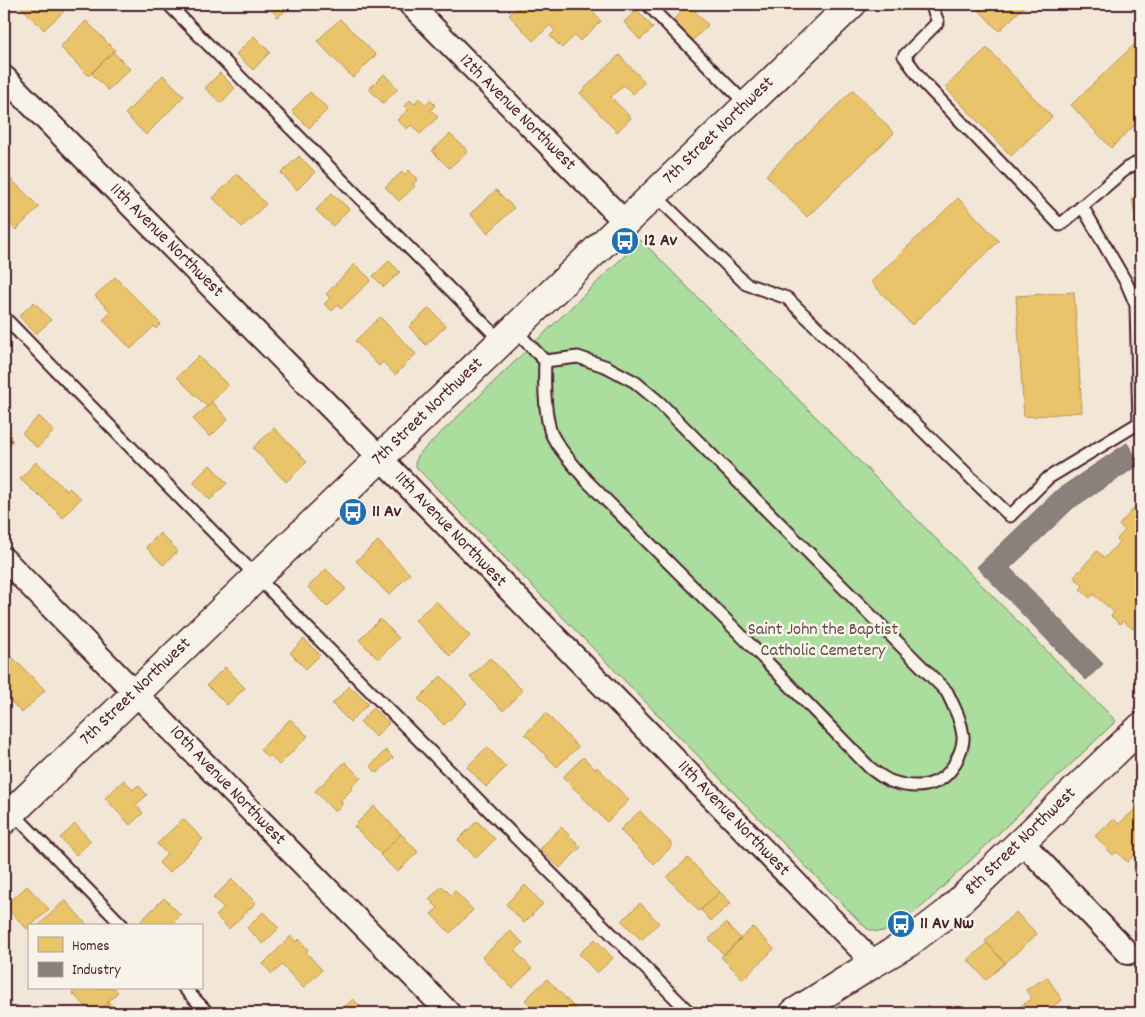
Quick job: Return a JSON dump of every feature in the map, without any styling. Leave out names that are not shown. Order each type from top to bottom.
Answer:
[{"type":"street","name":"12th Avenue Northwest","points":[[410,4],[625,222]]},
{"type":"street","name":"7th Street Northwest","points":[[6,812],[136,693],[852,4]]},
{"type":"street","name":"11th Avenue Northwest","points":[[4,77],[874,963]]},
{"type":"street","name":"10th Avenue Northwest","points":[[4,560],[449,1013]]},
{"type":"street","name":"8th Street Northwest","points":[[803,1011],[874,963],[908,943],[946,914],[1141,727]]},
{"type":"street","points":[[1021,841],[1128,953]]},
{"type":"lane","points":[[168,4],[508,335],[545,361],[578,357],[607,367],[635,382],[666,409],[947,692],[959,715],[964,738],[960,755],[951,770],[939,781],[927,786],[915,786],[892,782],[870,768],[736,629],[586,480],[566,455],[551,431],[544,391],[545,361]]},
{"type":"lane","points":[[647,4],[746,104]]},
{"type":"lane","points":[[931,4],[938,22],[904,56],[923,82],[1060,225],[1127,168],[1141,161]]},
{"type":"lane","points":[[654,194],[746,284],[786,298],[1010,516],[1048,478],[1140,423],[1136,305],[1127,284],[1082,206]]},
{"type":"lane","points":[[4,317],[256,577],[690,1013]]},
{"type":"lane","points":[[6,812],[121,924]]},
{"type":"lane","points":[[186,990],[208,1013]]},
{"type":"green space","name":"Saint John the Baptist Catholic Cemetery","points":[[641,240],[1116,721],[926,903],[890,929],[874,931],[866,928],[417,468],[415,463],[419,454]]},
{"type":"building: Homes","points":[[18,4],[60,4],[66,9],[44,30]]},
{"type":"building: Homes","points":[[266,4],[293,4],[278,17]]},
{"type":"building: Homes","points":[[521,4],[585,4],[601,21],[580,41],[575,35],[562,48],[550,36],[555,31],[550,25],[533,41],[509,15]]},
{"type":"building: Homes","points":[[973,4],[1027,4],[999,31]]},
{"type":"building: Homes","points":[[689,5],[708,25],[692,41],[672,21]]},
{"type":"building: Homes","points":[[637,10],[653,28],[640,40],[624,22]]},
{"type":"building: Homes","points":[[340,19],[376,55],[353,78],[317,41]]},
{"type":"building: Homes","points":[[86,21],[115,50],[89,76],[60,47]]},
{"type":"building: Homes","points":[[254,36],[270,52],[253,70],[236,54]]},
{"type":"building: Homes","points":[[1139,40],[1141,42],[1141,119],[1111,148],[1071,105]]},
{"type":"building: Homes","points":[[987,48],[1052,117],[1011,156],[945,87]]},
{"type":"building: Homes","points":[[113,52],[130,69],[108,90],[91,73]]},
{"type":"building: Homes","points":[[619,55],[645,82],[633,94],[624,85],[611,97],[631,118],[617,132],[580,93]]},
{"type":"building: Homes","points":[[220,73],[235,88],[221,103],[205,88]]},
{"type":"building: Homes","points":[[384,74],[398,89],[383,103],[369,89]]},
{"type":"building: Homes","points":[[163,75],[184,96],[146,135],[125,114]]},
{"type":"building: Homes","points":[[853,90],[894,133],[807,217],[766,175]]},
{"type":"building: Homes","points":[[310,92],[328,109],[309,128],[292,111]]},
{"type":"building: Homes","points":[[419,98],[426,105],[430,100],[435,105],[431,110],[438,117],[420,134],[411,125],[407,129],[397,120],[408,110],[404,106],[410,100],[414,104]]},
{"type":"building: Homes","points":[[450,134],[468,151],[449,168],[432,151]]},
{"type":"building: Homes","points":[[299,156],[315,172],[297,190],[281,173]]},
{"type":"building: Homes","points":[[409,170],[418,179],[413,184],[415,186],[399,201],[385,187],[402,172],[404,175]]},
{"type":"building: Homes","points":[[5,173],[39,207],[16,230],[4,218]]},
{"type":"building: Homes","points":[[237,174],[266,204],[242,227],[213,198]]},
{"type":"building: Homes","points":[[496,190],[514,208],[488,233],[470,214]]},
{"type":"building: Homes","points":[[332,193],[349,209],[333,226],[316,210]]},
{"type":"building: Homes","points":[[1141,196],[1141,248],[1132,198]]},
{"type":"building: Homes","points":[[958,198],[999,241],[912,325],[871,282]]},
{"type":"building: Homes","points":[[389,261],[400,272],[384,287],[373,276]]},
{"type":"building: Homes","points":[[355,264],[371,280],[341,309],[338,305],[332,311],[324,304],[330,298],[326,294]]},
{"type":"building: Homes","points":[[115,277],[161,324],[156,329],[154,326],[131,349],[103,320],[111,312],[95,296]]},
{"type":"building: Homes","points":[[1074,292],[1082,412],[1024,417],[1016,296]]},
{"type":"building: Homes","points":[[34,302],[51,320],[36,334],[19,316]]},
{"type":"building: Homes","points":[[429,308],[446,326],[426,345],[409,327]]},
{"type":"building: Homes","points":[[380,317],[416,354],[395,375],[383,362],[379,366],[355,341]]},
{"type":"building: Homes","points":[[198,356],[228,385],[207,407],[177,377]]},
{"type":"building: Homes","points":[[212,402],[228,419],[210,437],[193,419]]},
{"type":"building: Homes","points":[[39,416],[54,431],[37,448],[22,433]]},
{"type":"building: Homes","points":[[274,428],[307,462],[286,482],[253,448]]},
{"type":"building: Homes","points":[[4,431],[13,441],[4,450]]},
{"type":"building: Homes","points":[[36,462],[67,491],[69,488],[81,498],[63,518],[41,496],[20,479]]},
{"type":"building: Homes","points":[[210,465],[227,483],[210,500],[193,482]]},
{"type":"building: Homes","points":[[1141,500],[1141,620],[1133,629],[1123,621],[1120,624],[1111,616],[1114,612],[1093,594],[1090,598],[1080,589],[1083,586],[1074,577],[1097,551],[1105,558],[1119,542],[1117,539],[1125,530],[1119,525]]},
{"type":"building: Homes","points":[[160,533],[178,551],[163,565],[146,547]]},
{"type":"building: Homes","points":[[378,541],[410,574],[389,595],[356,561]]},
{"type":"building: Homes","points":[[326,569],[346,589],[327,607],[308,587]]},
{"type":"building: Homes","points":[[436,601],[470,636],[450,656],[415,620]]},
{"type":"building: Homes","points":[[380,619],[399,638],[378,659],[359,640]]},
{"type":"building: Homes","points":[[304,639],[320,655],[306,669],[290,653]]},
{"type":"building: Homes","points":[[4,649],[45,690],[22,713],[4,694]]},
{"type":"building: Homes","points":[[490,658],[523,691],[503,711],[470,677]]},
{"type":"building: Homes","points":[[225,667],[245,688],[227,705],[207,685]]},
{"type":"building: Homes","points":[[441,676],[467,703],[444,725],[418,699]]},
{"type":"building: Homes","points":[[350,686],[368,704],[350,722],[332,704]]},
{"type":"building: Homes","points":[[373,708],[389,723],[376,737],[360,722]]},
{"type":"building: Homes","points":[[546,713],[578,747],[557,767],[525,734]]},
{"type":"building: Homes","points":[[290,719],[308,736],[279,765],[270,755],[268,758],[260,750]]},
{"type":"building: Homes","points":[[487,747],[506,767],[486,787],[467,767]]},
{"type":"building: Homes","points":[[386,750],[393,758],[377,773],[370,766]]},
{"type":"building: Homes","points":[[583,757],[595,769],[597,767],[629,800],[607,822],[563,777]]},
{"type":"building: Homes","points":[[345,762],[361,778],[340,801],[343,804],[335,812],[315,791]]},
{"type":"building: Homes","points":[[124,780],[133,790],[138,785],[147,795],[136,805],[143,813],[130,825],[105,798]]},
{"type":"building: Homes","points":[[1141,804],[1141,849],[1127,862],[1117,852],[1113,855],[1095,836],[1114,819],[1119,824]]},
{"type":"building: Homes","points":[[374,806],[401,834],[381,854],[354,826]]},
{"type":"building: Homes","points":[[640,811],[673,845],[654,864],[620,830]]},
{"type":"building: Homes","points":[[183,819],[203,839],[169,873],[159,863],[167,854],[157,844]]},
{"type":"building: Homes","points":[[477,821],[495,839],[476,858],[458,840]]},
{"type":"building: Homes","points":[[75,824],[91,841],[76,855],[60,838]]},
{"type":"building: Homes","points":[[561,827],[581,847],[560,868],[540,849]]},
{"type":"building: Homes","points":[[401,834],[418,852],[397,872],[380,855]]},
{"type":"building: Homes","points":[[688,858],[720,892],[699,911],[667,877]]},
{"type":"building: Homes","points":[[232,879],[256,903],[229,929],[216,916],[224,908],[213,898]]},
{"type":"building: Homes","points":[[525,885],[543,904],[524,923],[506,904]]},
{"type":"building: Homes","points":[[27,886],[49,909],[33,924],[28,924],[27,929],[5,906]]},
{"type":"building: Homes","points":[[442,886],[451,895],[455,891],[473,910],[450,933],[431,914],[438,908],[429,899]]},
{"type":"building: Homes","points":[[720,892],[731,903],[711,921],[701,910]]},
{"type":"building: Homes","points":[[164,898],[181,915],[172,924],[138,924]]},
{"type":"building: Homes","points":[[65,900],[86,924],[40,924]]},
{"type":"building: Homes","points":[[640,903],[659,923],[641,940],[622,921]]},
{"type":"building: Homes","points":[[263,912],[279,928],[263,944],[247,928]]},
{"type":"building: Homes","points":[[1016,912],[1037,934],[1005,963],[985,941]]},
{"type":"building: Homes","points":[[726,923],[741,939],[724,955],[709,939]]},
{"type":"building: Homes","points":[[753,927],[774,949],[743,979],[721,957]]},
{"type":"building: Homes","points":[[510,931],[523,943],[515,951],[532,969],[512,988],[482,957]]},
{"type":"building: Homes","points":[[291,936],[296,942],[299,939],[308,950],[306,952],[322,970],[303,988],[282,965],[272,974],[263,964]]},
{"type":"building: Homes","points":[[595,939],[613,958],[597,973],[579,954]]},
{"type":"building: Homes","points":[[987,943],[1005,963],[986,980],[968,960]]},
{"type":"building: Homes","points":[[1047,977],[1062,1000],[1043,1013],[1010,1013],[1032,999],[1026,990]]},
{"type":"building: Homes","points":[[547,979],[578,1011],[576,1013],[538,1013],[525,1000]]},
{"type":"building: Homes","points":[[75,990],[116,990],[118,992],[97,1013],[93,1013],[72,993]]},
{"type":"building: Homes","points":[[353,999],[367,1013],[338,1013]]},
{"type":"building: Homes","points":[[108,1002],[120,1013],[97,1013]]},
{"type":"building: Industry","points":[[1127,443],[1140,464],[1073,508],[1010,568],[1103,664],[1086,680],[977,567],[1057,490]]},
{"type":"place","name":"12 Av","points":[[625,241]]},
{"type":"place","name":"11 Av","points":[[353,512]]},
{"type":"place","name":"11 Av Nw","points":[[901,924]]}]
